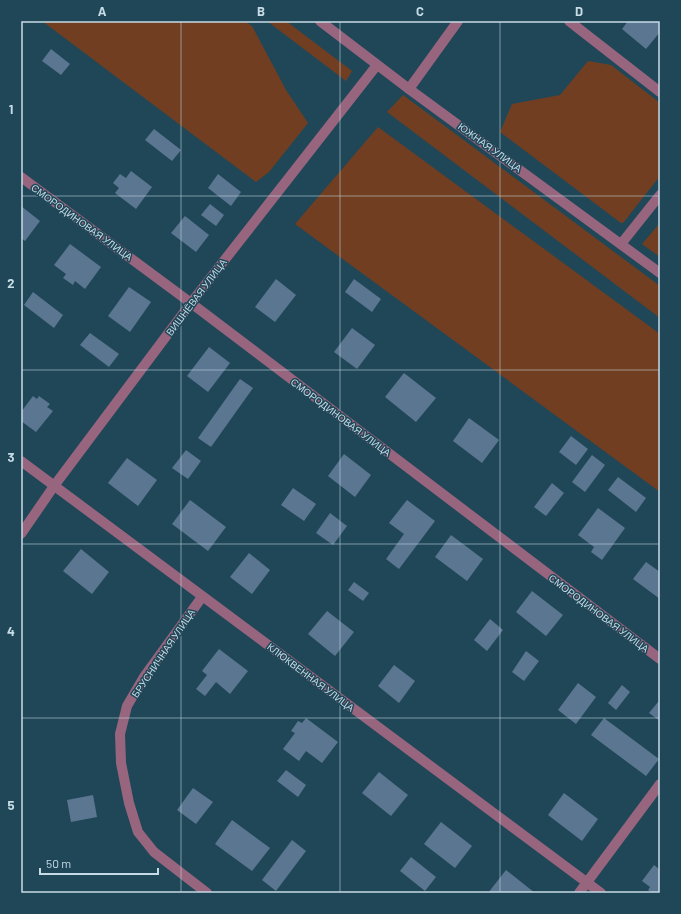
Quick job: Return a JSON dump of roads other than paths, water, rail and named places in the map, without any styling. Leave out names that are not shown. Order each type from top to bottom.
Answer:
[{"type":"street","name":"ЮЖНАЯ УЛИЦА","points":[[320,21],[409,89],[660,272]]},
{"type":"street","points":[[409,89],[458,21]]},
{"type":"street","points":[[569,21],[660,92]]},
{"type":"street","name":"ВИШНЁВАЯ УЛИЦА","points":[[21,534],[54,486],[192,303],[377,64]]},
{"type":"street","name":"СМОРОДИНОВАЯ УЛИЦА","points":[[21,177],[192,303],[660,659]]},
{"type":"street","points":[[621,244],[660,196]]},
{"type":"street","name":"КЛЮКВЕННАЯ УЛИЦА","points":[[21,461],[601,893]]},
{"type":"street","name":"БРУСНИЧНАЯ УЛИЦА","points":[[202,597],[144,676],[127,706],[120,734],[121,763],[129,803],[138,832],[154,852],[207,893]]},
{"type":"street","points":[[579,893],[660,784]]}]
